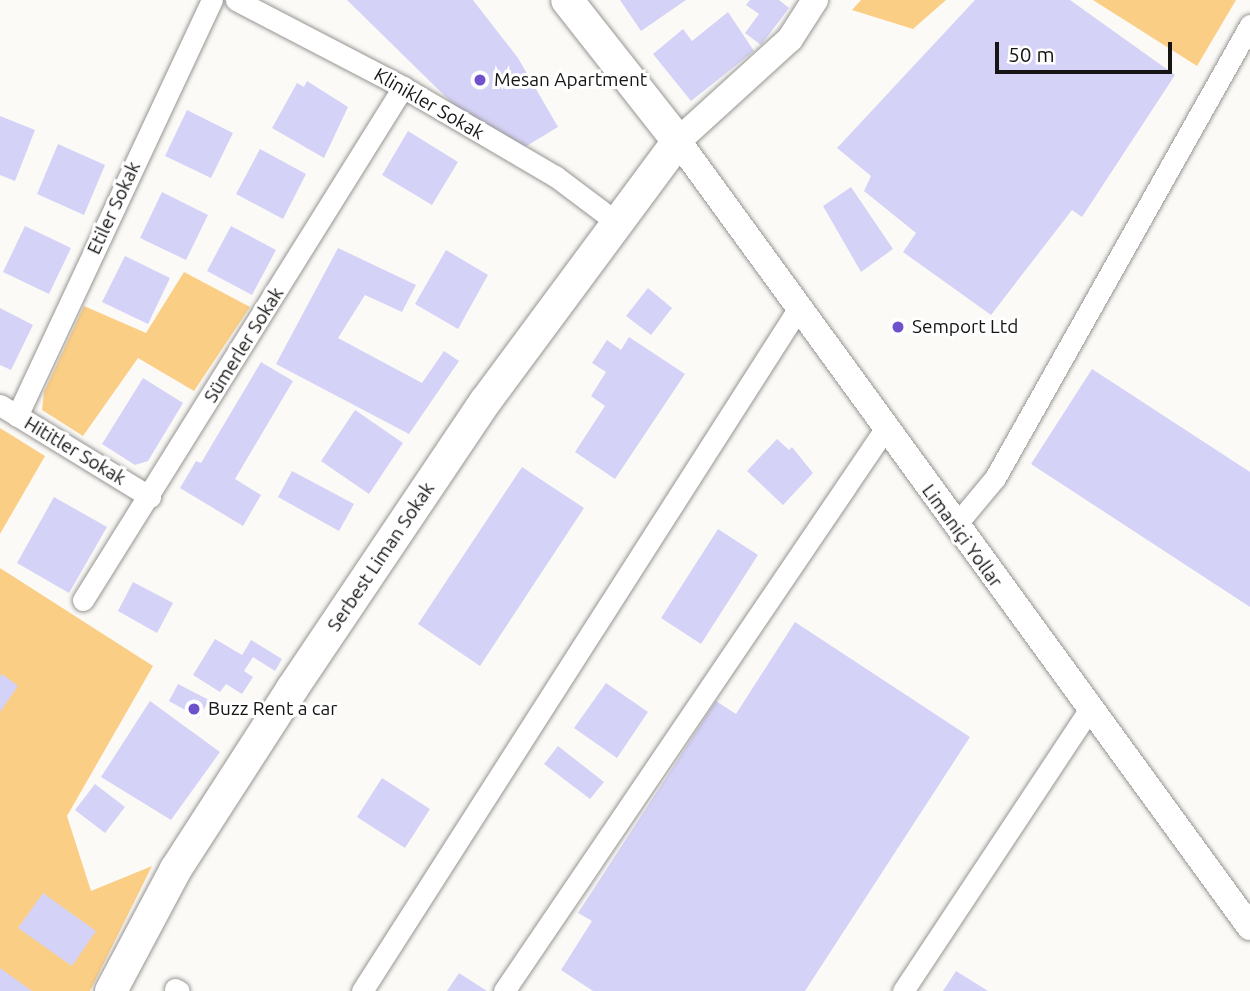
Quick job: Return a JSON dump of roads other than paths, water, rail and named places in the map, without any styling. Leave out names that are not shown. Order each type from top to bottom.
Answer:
[{"type":"main road","points":[[567,0],[678,141]]},
{"type":"main road","name":"Serbest Liman Sokak","points":[[111,991],[176,869],[292,689],[614,221],[678,141]]},
{"type":"street","name":"Etiler Sokak","points":[[9,410],[212,0]]},
{"type":"street","name":"Klinikler Sokak","points":[[236,0],[403,87],[555,176],[614,221]]},
{"type":"street","points":[[678,141],[790,39],[815,0]]},
{"type":"street","points":[[955,526],[995,478],[1250,25]]},
{"type":"street","name":"Sümerler Sokak","points":[[83,600],[150,497],[403,87]]},
{"type":"street","name":"Limaniçi Yollar","points":[[678,141],[955,526],[1250,927]]},
{"type":"street","points":[[362,991],[798,309]]},
{"type":"street","name":"Hititler Sokak","points":[[9,410],[150,497]]},
{"type":"street","points":[[505,991],[885,429]]},
{"type":"street","points":[[903,991],[1089,710]]},
{"type":"place","name":"Mesan Apartment","points":[[480,80]]},
{"type":"place","name":"Semport Ltd","points":[[898,327]]},
{"type":"place","name":"Buzz Rent a car","points":[[194,709]]}]
